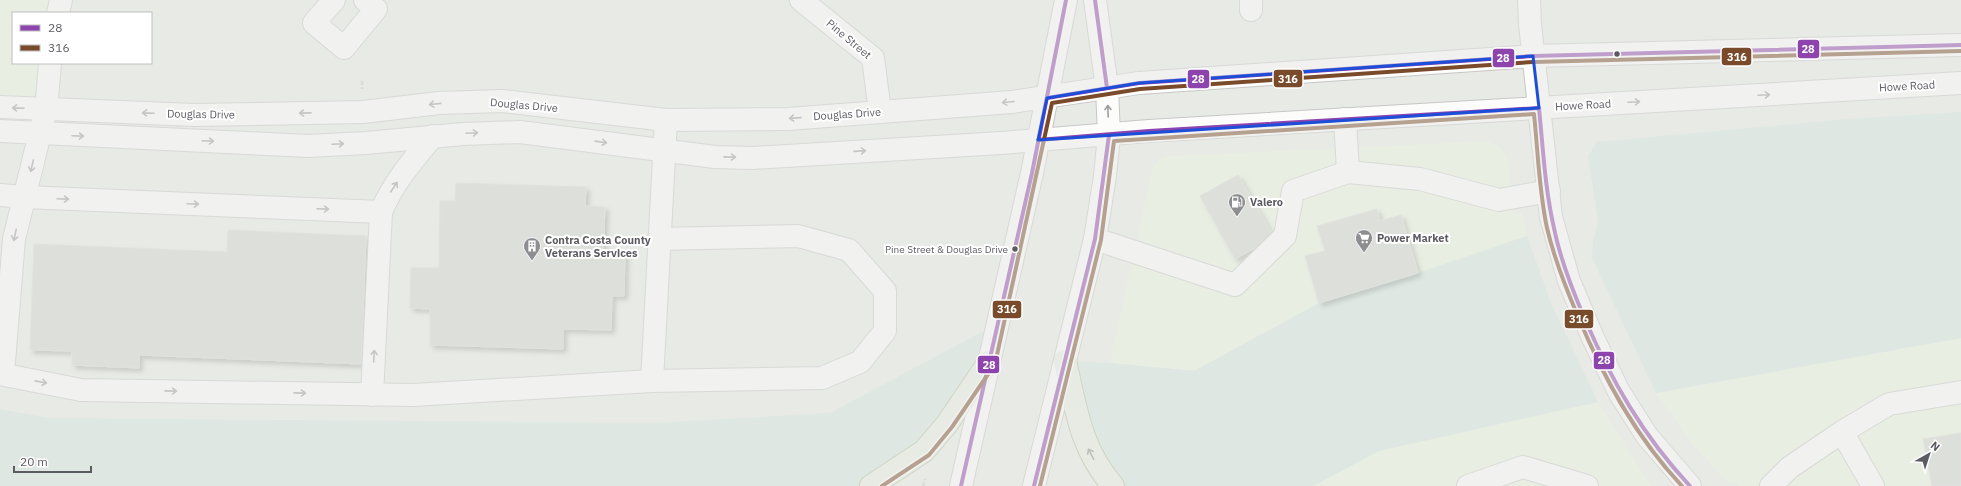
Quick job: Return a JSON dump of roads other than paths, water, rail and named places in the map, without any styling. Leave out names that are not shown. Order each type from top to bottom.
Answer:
[{"type":"highway","points":[[1065,361],[1082,434],[1100,471],[1113,486]]},
{"type":"highway","points":[[871,486],[924,451],[947,424],[989,362]]},
{"type":"street","points":[[58,12],[61,0]]},
{"type":"street","points":[[334,0],[314,24],[344,48],[376,9],[365,0]]},
{"type":"street","name":"Pine Street","points":[[801,0],[873,58],[880,112]]},
{"type":"street","points":[[961,486],[1038,140],[1066,0]]},
{"type":"street","points":[[1034,486],[1095,239],[1109,135],[1107,88],[1095,0]]},
{"type":"street","points":[[1529,0],[1533,56],[1551,217],[1569,281],[1593,338],[1619,392],[1647,436],[1682,484]]},
{"type":"street","points":[[1047,98],[1147,83],[1533,56],[1961,45]]},
{"type":"street","points":[[50,64],[46,109],[14,239],[2,374],[81,390],[413,395],[652,381],[822,378],[860,362],[885,331],[885,291],[849,250],[798,236],[660,239]]},
{"type":"street","name":"Howe Road","points":[[1038,140],[1345,119],[1961,83]]},
{"type":"street","name":"Douglas Drive","points":[[0,107],[195,115],[363,112],[439,103],[502,101],[666,120],[788,119],[1047,98]]},
{"type":"street","points":[[1345,119],[1348,172]]},
{"type":"street","points":[[652,381],[666,120]]},
{"type":"street","points":[[0,131],[308,146],[366,143],[427,143],[492,132],[520,132],[558,136],[664,152],[715,157],[753,158],[1038,140]]},
{"type":"street","points":[[372,394],[381,212],[388,196],[397,182],[427,143]]},
{"type":"street","points":[[1095,239],[1235,285],[1285,236],[1293,191],[1348,172],[1420,178],[1499,200],[1549,191]]},
{"type":"street","points":[[0,195],[381,212]]},
{"type":"street","points":[[1771,486],[1790,468],[1842,432],[1889,404],[1961,392]]},
{"type":"street","points":[[1842,432],[1873,486]]},
{"type":"street","points":[[1468,486],[1523,467],[1587,486]]},
{"type":"place","name":"Valero","points":[[1237,217]]},
{"type":"place","name":"Pine Street & Douglas Drive","points":[[1015,249]]},
{"type":"place","name":"Power Market","points":[[1364,253]]},
{"type":"place","name":"Contra Costa County Veterans Services","points":[[532,261]]}]
